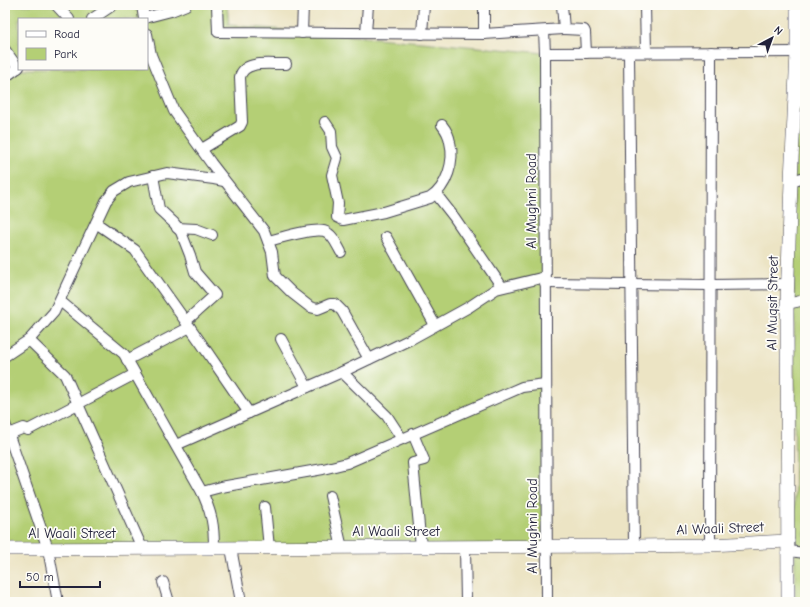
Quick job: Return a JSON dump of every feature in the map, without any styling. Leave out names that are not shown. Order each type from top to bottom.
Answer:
[{"type":"street","points":[[56,5],[68,18]]},
{"type":"street","points":[[94,18],[113,5]]},
{"type":"street","points":[[142,5],[144,18]]},
{"type":"street","points":[[147,18],[186,5]]},
{"type":"street","points":[[218,5],[218,32],[484,34],[564,29],[584,30],[586,53]]},
{"type":"street","points":[[302,33],[303,5]]},
{"type":"street","points":[[366,33],[368,5]]},
{"type":"street","points":[[422,34],[424,5]]},
{"type":"street","points":[[484,5],[484,34]]},
{"type":"street","points":[[562,5],[564,29]]},
{"type":"street","points":[[645,5],[646,52]]},
{"type":"street","name":"Al Muqsit Street","points":[[788,602],[787,304],[797,52],[797,5]]},
{"type":"street","name":"Al Mughni Road","points":[[544,30],[547,602]]},
{"type":"street","points":[[148,39],[151,55],[174,111],[224,181],[264,231],[272,252],[275,276],[292,293],[310,307],[318,309],[330,304],[335,304],[342,311],[369,359]]},
{"type":"street","points":[[5,50],[18,68],[5,77]]},
{"type":"street","points":[[710,52],[710,545]]},
{"type":"street","points":[[545,53],[797,52]]},
{"type":"street","points":[[629,53],[634,546]]},
{"type":"street","points":[[202,149],[240,126],[242,122],[240,77],[245,68],[252,65],[286,64]]},
{"type":"street","points":[[325,122],[331,131],[332,147],[337,158],[332,175],[338,203],[336,214],[343,220],[384,212],[430,198],[436,194],[446,178],[452,156],[451,143],[448,134],[442,125]]},
{"type":"street","points":[[5,356],[28,340],[54,312],[60,302],[106,200],[114,192],[129,182],[167,173],[224,181]]},
{"type":"street","points":[[127,360],[188,324],[215,295],[195,272],[181,232],[159,209],[153,176]]},
{"type":"street","points":[[791,181],[805,177]]},
{"type":"street","points":[[436,194],[454,217],[502,287]]},
{"type":"street","points":[[96,223],[135,250],[249,413]]},
{"type":"street","points":[[177,228],[196,229],[212,235]]},
{"type":"street","points":[[268,242],[312,231],[324,231],[332,236],[341,252]]},
{"type":"street","points":[[386,237],[435,325]]},
{"type":"street","points":[[176,445],[369,359],[469,307],[496,289],[502,287],[545,280],[631,284],[788,284]]},
{"type":"street","points":[[787,304],[805,300]]},
{"type":"street","points":[[60,302],[124,354],[202,492],[209,508],[214,527],[214,548]]},
{"type":"street","points":[[281,339],[307,387]]},
{"type":"street","points":[[28,340],[65,375],[142,548]]},
{"type":"street","points":[[342,372],[387,416],[402,439]]},
{"type":"street","points":[[9,434],[24,428],[28,430],[134,374]]},
{"type":"street","points":[[202,492],[221,487],[323,470],[347,463],[522,387],[545,384]]},
{"type":"street","points":[[5,424],[48,549],[58,602]]},
{"type":"street","points":[[413,434],[424,460],[413,463],[421,547]]},
{"type":"street","points":[[330,496],[342,548]]},
{"type":"street","points":[[266,508],[269,548]]},
{"type":"street","name":"Al Waali Street","points":[[5,549],[710,545],[788,546]]},
{"type":"street","points":[[788,546],[805,553]]},
{"type":"street","points":[[465,547],[466,602]]},
{"type":"street","points":[[232,548],[241,602]]},
{"type":"street","points":[[163,582],[170,602]]},
{"type":"green space","points":[[5,5],[227,5],[229,25],[545,53],[546,547],[5,549]]},
{"type":"green space","points":[[793,5],[805,5],[805,602],[795,602]]}]
